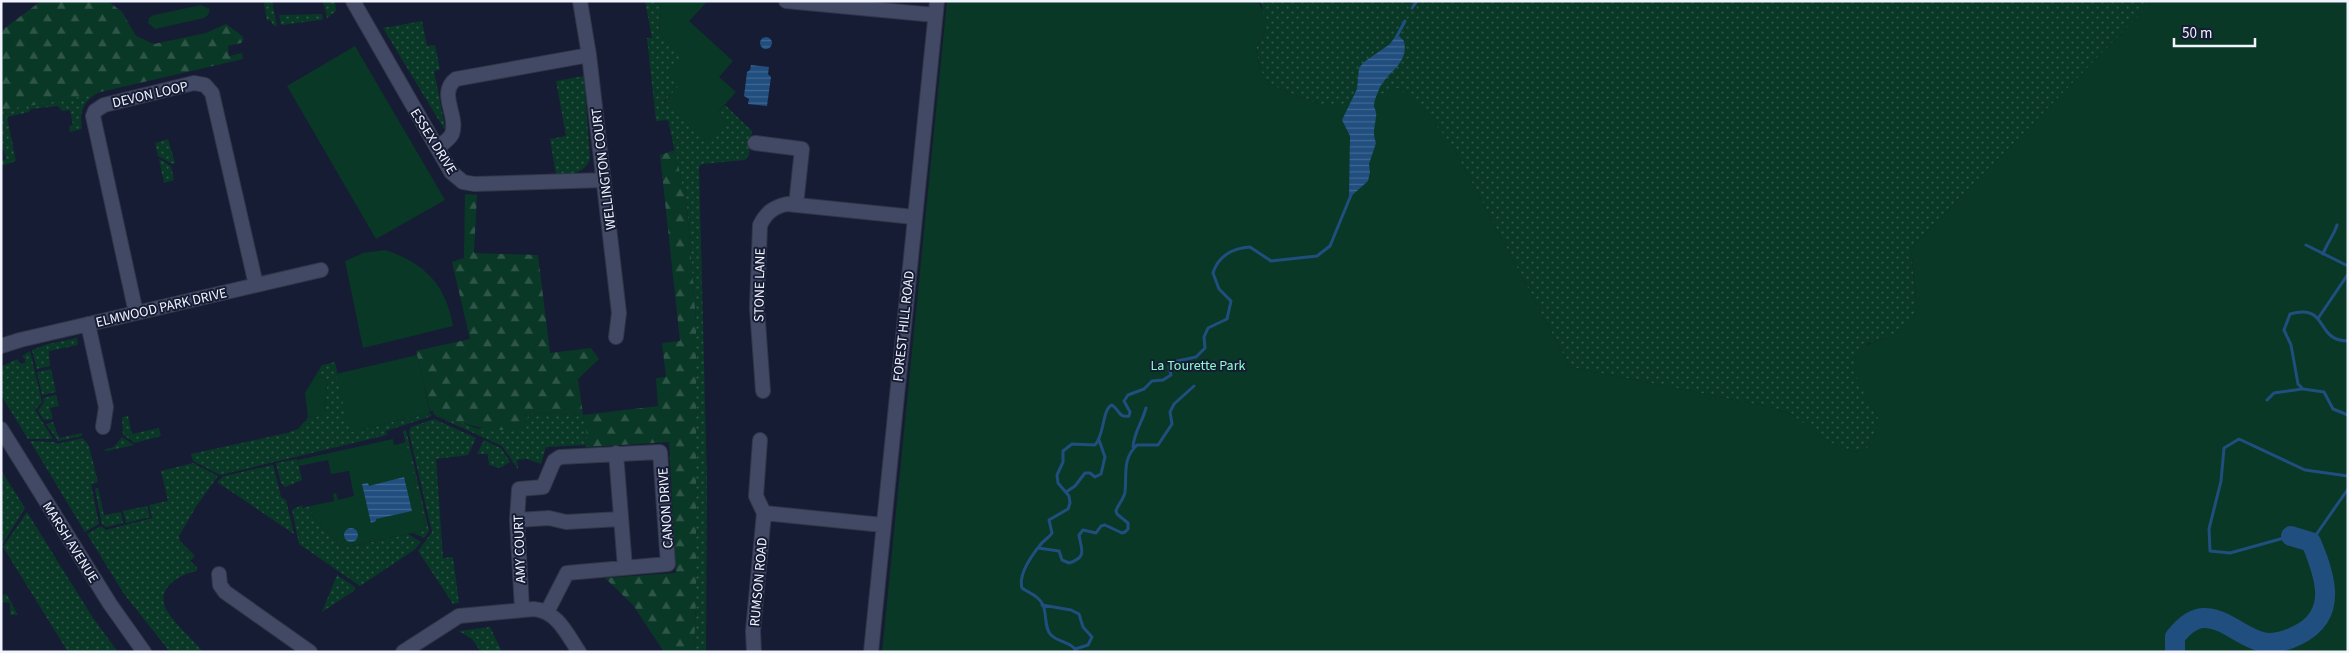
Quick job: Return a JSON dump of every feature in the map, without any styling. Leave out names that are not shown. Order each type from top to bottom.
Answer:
[{"type":"street","name":"ESSEX DRIVE","points":[[353,1],[451,172],[458,179],[468,183],[604,180]]},
{"type":"street","name":"WELLINGTON COURT","points":[[580,1],[589,55],[620,313],[616,337]]},
{"type":"street","points":[[786,1],[936,8]]},
{"type":"street","name":"FOREST HILL ROAD","points":[[871,652],[936,8]]},
{"type":"street","points":[[437,148],[449,138],[452,132],[448,92],[451,83],[456,79],[589,55]]},
{"type":"street","name":"DEVON LOOP","points":[[136,313],[93,116],[95,110],[104,105],[194,83],[205,85],[212,93],[256,285]]},
{"type":"street","points":[[754,144],[802,149],[796,204]]},
{"type":"street","name":"STONE LANE","points":[[763,391],[757,308],[760,225],[764,217],[778,206],[796,204],[914,216]]},
{"type":"street","name":"ELMWOOD PARK DRIVE","points":[[1,346],[321,270]]},
{"type":"street","points":[[88,324],[106,408],[103,428]]},
{"type":"street","name":"MARSH AVENUE","points":[[1,429],[110,604],[144,652]]},
{"type":"street","name":"RUMSON ROAD","points":[[754,652],[753,631],[764,513],[756,496],[760,440]]},
{"type":"street","name":"CANON DRIVE","points":[[519,489],[543,486],[554,460],[560,456],[659,451],[661,454],[668,564],[567,573],[547,612]]},
{"type":"street","points":[[616,453],[625,568]]},
{"type":"street","name":"AMY COURT","points":[[519,489],[517,520],[522,609]]},
{"type":"street","points":[[764,513],[883,525]]},
{"type":"street","points":[[517,520],[549,518],[566,522],[621,519]]},
{"type":"street","points":[[219,574],[220,585],[225,592],[310,652]]},
{"type":"street","points":[[403,652],[459,616],[522,609],[547,612],[559,621],[579,652]]},
{"type":"green space","points":[[41,1],[108,1],[122,12],[136,36],[154,44],[206,33],[226,24],[244,39],[241,43],[228,46],[229,56],[242,53],[243,59],[66,100],[1,110],[1,31]]},
{"type":"green space","points":[[266,1],[272,1],[277,26],[274,26],[270,20],[267,21],[264,4]]},
{"type":"green space","points":[[323,1],[335,1],[336,11],[327,18]]},
{"type":"green space","points":[[645,1],[662,1],[659,31],[685,56],[682,83],[664,102],[717,113],[725,105],[752,131],[749,155],[745,160],[702,164],[699,167],[707,480],[706,652],[694,652],[696,601],[696,321],[687,207],[668,120],[656,121],[647,38],[652,38]]},
{"type":"green space","points":[[662,1],[708,1],[689,21],[733,61],[719,77],[736,92],[717,113],[728,123],[710,144],[664,103],[681,83],[670,72],[685,56],[669,44],[659,31]]},
{"type":"green space","name":"La Tourette Park","points":[[947,1],[1258,1],[1267,20],[1265,32],[1256,48],[1259,64],[1264,78],[1276,87],[1320,105],[1351,105],[1398,88],[1425,111],[1452,145],[1570,367],[1774,408],[1792,415],[1832,443],[1844,449],[1855,451],[1865,450],[1872,442],[1879,419],[1859,383],[1854,364],[1857,354],[1865,347],[1899,331],[1909,324],[1916,313],[1916,292],[1911,248],[2153,1],[2348,1],[2348,652],[882,652]]},
{"type":"green space","points":[[1258,1],[2153,1],[1911,248],[1917,311],[1911,323],[1901,332],[1867,344],[1867,399],[1879,419],[1872,442],[1865,450],[1855,452],[1832,444],[1792,415],[1774,408],[1570,367],[1452,145],[1351,105],[1320,105],[1276,87],[1264,78],[1259,64],[1256,48],[1265,32],[1262,5]]},
{"type":"green space","points":[[201,5],[210,9],[208,15],[204,18],[155,29],[148,23],[149,18],[154,15]]},
{"type":"green space","points":[[322,14],[323,19],[320,20],[281,25],[279,15]]},
{"type":"green space","points":[[422,21],[427,46],[435,45],[440,70],[434,71],[446,132],[383,28]]},
{"type":"green space","points":[[355,46],[445,200],[376,239],[287,86]]},
{"type":"green space","points":[[584,76],[590,159],[581,170],[556,175],[550,139],[566,136],[556,81]]},
{"type":"green space","points":[[100,92],[94,95],[84,107],[81,117],[82,129],[70,132],[69,126],[73,125],[70,110],[62,111],[58,106],[31,109],[29,112],[7,117],[16,161],[1,166],[1,161],[6,159],[3,149],[1,149],[1,110]]},
{"type":"green space","points":[[168,139],[175,163],[172,164],[158,156],[155,143]]},
{"type":"green space","points":[[675,150],[687,207],[696,321],[696,601],[694,652],[664,652],[633,605],[605,578],[676,573],[669,442],[589,447],[583,415],[658,406],[656,378],[666,377],[662,343],[680,341],[660,155]]},
{"type":"green space","points":[[159,159],[171,166],[174,180],[164,183]]},
{"type":"green space","points":[[465,194],[477,195],[474,253],[538,255],[550,353],[591,348],[599,359],[578,379],[583,415],[529,413],[525,428],[501,430],[434,415],[433,411],[430,411],[416,351],[470,339],[452,262],[464,258]]},
{"type":"green space","points":[[385,250],[412,262],[431,278],[439,287],[445,299],[453,326],[363,348],[345,261],[363,253]]},
{"type":"green space","points":[[77,338],[78,345],[49,351],[50,366],[37,369],[32,350],[48,344]]},
{"type":"green space","points":[[30,351],[42,402],[35,410],[53,439],[28,439],[1,395],[1,367],[17,359],[21,364],[25,363],[25,359],[22,356]]},
{"type":"green space","points":[[417,355],[430,413],[350,432],[336,374]]},
{"type":"green space","points":[[335,362],[350,432],[430,413],[432,416],[386,431],[387,435],[220,475],[193,461],[191,454],[287,433],[298,429],[308,418],[323,415],[328,381],[316,375],[322,365]]},
{"type":"green space","points":[[51,369],[56,392],[42,395],[37,372]]},
{"type":"green space","points":[[316,375],[328,381],[323,415],[308,418],[305,393]]},
{"type":"green space","points":[[56,395],[59,406],[50,408],[53,419],[44,420],[38,411],[44,402],[43,398]]},
{"type":"green space","points":[[528,413],[583,415],[589,447],[586,447],[586,445],[546,447],[541,464],[527,459],[517,460],[518,469],[502,446],[434,415],[478,429]]},
{"type":"green space","points":[[128,416],[132,434],[159,428],[161,436],[135,443],[123,435],[122,417]]},
{"type":"green space","points":[[434,419],[476,438],[468,455],[436,459],[443,558],[453,557],[459,603],[453,604],[418,551],[432,532],[409,432],[411,427]]},
{"type":"green space","points":[[53,422],[59,438],[82,433],[82,436],[58,441],[46,424]]},
{"type":"green space","points":[[406,430],[429,531],[424,538],[413,533],[426,530],[403,431]]},
{"type":"green space","points":[[122,437],[134,445],[107,451],[103,450],[114,447]]},
{"type":"green space","points":[[83,438],[89,446],[98,482],[91,484],[99,524],[85,532],[30,441],[55,442],[57,444]]},
{"type":"green space","points":[[393,439],[394,445],[406,442],[426,530],[343,548],[313,517],[310,506],[334,501],[333,494],[336,493],[338,500],[354,496],[349,471],[331,474],[328,460],[299,466],[298,460]]},
{"type":"green space","points":[[484,440],[501,448],[510,462],[500,468],[489,465],[488,454],[477,454]]},
{"type":"green space","points":[[297,459],[302,480],[285,487],[281,483],[276,463]]},
{"type":"green space","points":[[193,463],[218,476],[197,505],[179,536],[180,541],[195,556],[190,561],[197,567],[197,571],[183,575],[170,584],[166,589],[164,603],[167,611],[179,627],[203,652],[170,652],[124,594],[87,534],[101,526],[106,530],[152,518],[149,505],[168,501],[161,471]]},
{"type":"green space","points":[[273,465],[281,497],[286,500],[294,534],[217,482],[224,476]]},
{"type":"green space","points":[[1,470],[25,508],[2,545],[1,544]]},
{"type":"green space","points":[[98,488],[104,515],[121,512],[123,523],[106,527],[102,524],[95,489]]},
{"type":"green space","points":[[302,505],[303,508],[310,506],[313,517],[343,548],[408,534],[421,542],[414,550],[360,586],[299,544],[292,510]]},
{"type":"green space","points":[[147,506],[150,517],[126,523],[123,511]]},
{"type":"green space","points":[[27,512],[93,618],[118,652],[68,652],[3,547]]},
{"type":"green space","points":[[337,575],[355,587],[355,590],[322,612]]},
{"type":"green space","points":[[4,594],[7,595],[18,615],[10,615],[10,603],[2,602]]},
{"type":"green space","points":[[490,627],[502,652],[481,652],[472,639],[459,631]]},
{"type":"water","points":[[1397,34],[1404,41],[1404,55],[1380,87],[1375,99],[1374,133],[1376,143],[1369,164],[1368,181],[1349,198],[1350,136],[1342,120],[1357,89],[1359,68],[1364,62],[1390,44]]},
{"type":"water","points":[[766,37],[772,43],[766,49],[760,43]]},
{"type":"water","points":[[751,65],[769,67],[768,74],[771,77],[767,106],[748,104],[749,99],[744,96],[747,72],[750,70]]},
{"type":"water","points":[[404,477],[412,511],[376,519],[376,521],[371,523],[362,484],[368,483],[369,486]]},
{"type":"water","points":[[351,528],[356,530],[358,535],[356,540],[351,542],[346,540],[344,535],[346,530]]},
{"type":"waterway","points":[[1412,8],[1417,1]]},
{"type":"waterway","points":[[1397,36],[1405,21]]},
{"type":"waterway","points":[[1077,652],[1072,646],[1051,635],[1047,629],[1043,605],[1036,597],[1022,588],[1021,583],[1030,559],[1052,533],[1049,520],[1068,509],[1070,503],[1069,496],[1058,483],[1057,475],[1063,462],[1063,451],[1072,444],[1095,445],[1109,407],[1112,405],[1123,416],[1129,416],[1130,412],[1124,401],[1128,395],[1144,389],[1152,381],[1163,380],[1171,375],[1169,367],[1173,362],[1196,357],[1205,348],[1204,337],[1208,328],[1227,319],[1231,301],[1219,289],[1213,273],[1222,258],[1232,251],[1250,247],[1271,261],[1317,256],[1330,246],[1351,195]]},
{"type":"waterway","points":[[2323,254],[2337,225]]},
{"type":"waterway","points":[[2306,245],[2348,266]]},
{"type":"waterway","points":[[2319,317],[2348,274]]},
{"type":"waterway","points":[[2348,341],[2337,339],[2330,335],[2317,318],[2303,312],[2290,314],[2284,330],[2291,345],[2298,384],[2303,389],[2324,392],[2333,409],[2348,415]]},
{"type":"waterway","points":[[1038,548],[1059,551],[1062,560],[1069,563],[1075,561],[1081,555],[1082,548],[1079,535],[1083,530],[1096,533],[1101,526],[1105,525],[1122,533],[1128,529],[1128,523],[1116,511],[1124,495],[1126,467],[1129,456],[1137,445],[1158,445],[1172,424],[1170,412],[1174,404],[1194,386]]},
{"type":"waterway","points":[[2267,400],[2274,393],[2302,389]]},
{"type":"waterway","points":[[1133,447],[1146,408]]},
{"type":"waterway","points":[[2291,536],[2230,553],[2210,551],[2209,529],[2221,481],[2224,448],[2239,439],[2305,470],[2348,476]]},
{"type":"waterway","points":[[1066,492],[1075,486],[1085,473],[1090,473],[1095,477],[1101,474],[1105,457],[1099,440]]},
{"type":"waterway","points":[[2311,542],[2348,489]]},
{"type":"waterway","points":[[2175,652],[2175,637],[2188,624],[2201,618],[2220,621],[2255,640],[2266,643],[2290,639],[2311,627],[2319,617],[2324,605],[2324,581],[2311,542],[2291,536]]},
{"type":"waterway","points":[[1042,605],[1071,610],[1079,614],[1083,627],[1092,637],[1088,645],[1075,649]]}]
